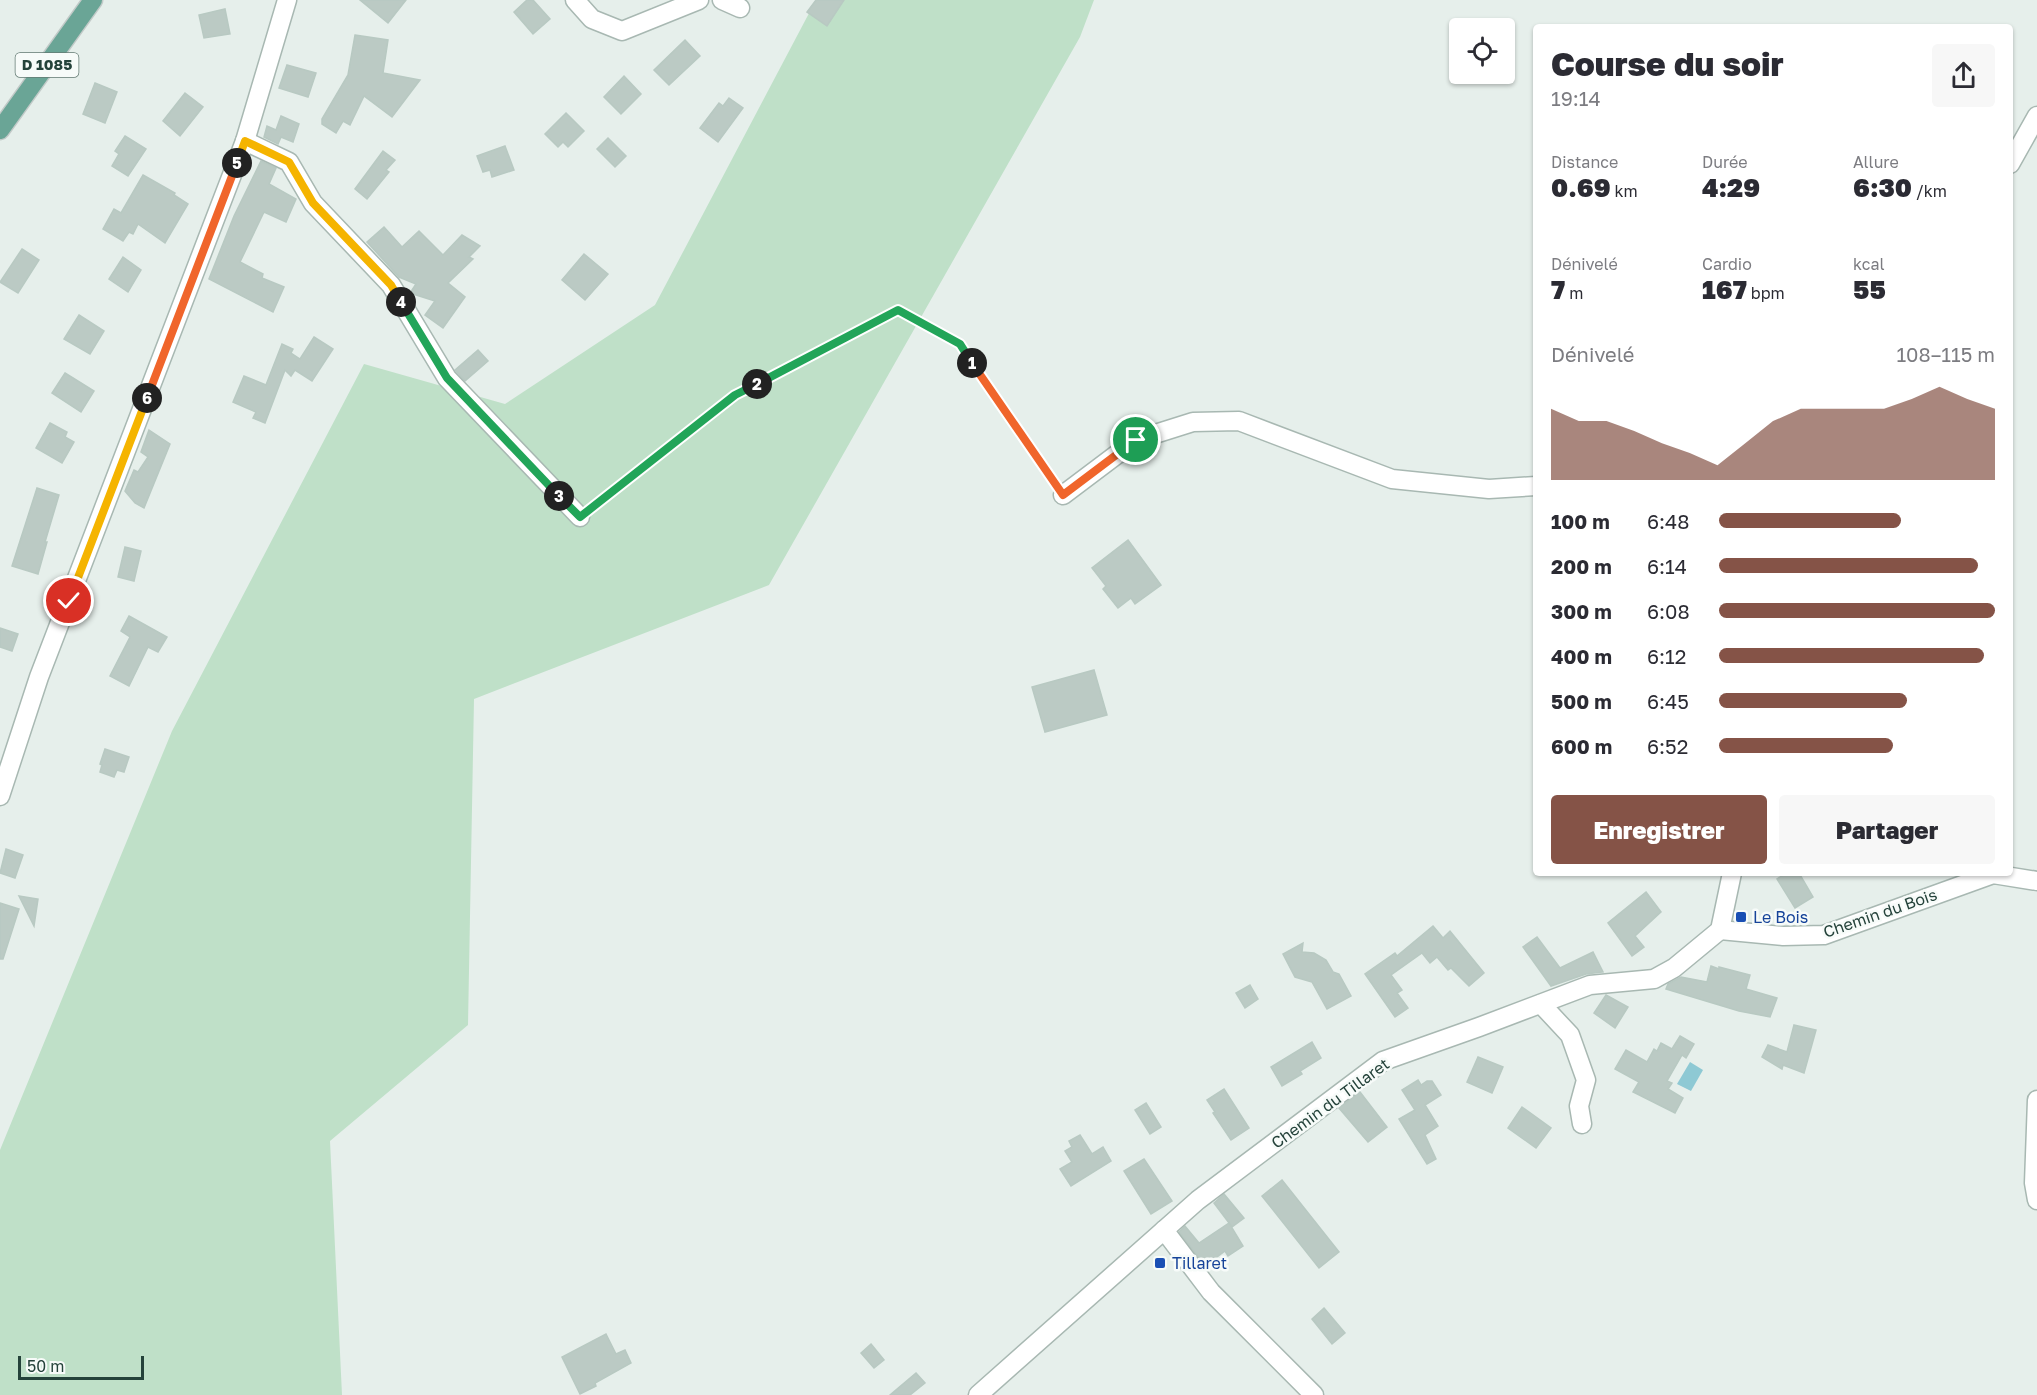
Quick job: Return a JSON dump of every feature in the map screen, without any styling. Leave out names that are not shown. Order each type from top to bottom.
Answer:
[{"type":"main road","name":"D 1085","points":[[0,130],[93,0]]},
{"type":"street","points":[[0,796],[39,677],[245,141],[287,0]]},
{"type":"street","points":[[575,0],[592,19],[622,31],[699,0]]},
{"type":"street","points":[[722,0],[740,8]]},
{"type":"street","points":[[2013,159],[2037,116]]},
{"type":"street","points":[[245,141],[289,162],[313,203],[391,285],[447,378],[580,517]]},
{"type":"street","points":[[1063,495],[1136,440],[1193,422],[1239,421],[1392,479],[1489,489],[1533,486]]},
{"type":"street","points":[[1720,930],[1731,876]]},
{"type":"street","name":"Chemin du Bois","points":[[1720,930],[1784,936],[1824,935],[1987,876]]},
{"type":"street","name":"Chemin du Bois","points":[[2006,876],[2037,881]]},
{"type":"street","name":"Chemin du Tillaret","points":[[978,1395],[1198,1200],[1383,1061],[1590,985],[1654,979],[1674,968],[1720,930]]},
{"type":"street","points":[[1541,1004],[1570,1035],[1586,1080],[1580,1106],[1582,1124]]},
{"type":"street","points":[[2037,1100],[2034,1182],[2037,1200]]},
{"type":"street","points":[[1164,1230],[1211,1292],[1314,1395]]},
{"type":"path","points":[[580,517],[735,395],[898,310],[960,344],[1063,495]]},
{"type":"green space","points":[[816,0],[1094,0],[1080,37],[769,585],[474,699],[468,1025],[330,1141],[342,1395],[0,1395],[0,1150],[172,731],[364,364],[505,404],[655,305]]},
{"type":"water","points":[[1690,1062],[1703,1070],[1691,1091],[1677,1084]]},
{"type":"building","points":[[360,0],[406,0],[388,23]]},
{"type":"building","points":[[527,0],[533,0],[550,19],[533,34],[514,12]]},
{"type":"building","points":[[816,0],[844,0],[827,26],[807,12]]},
{"type":"building","points":[[225,9],[230,34],[204,38],[199,15]]},
{"type":"building","points":[[355,35],[388,40],[383,73],[420,80],[392,117],[364,96],[350,125],[343,121],[336,133],[322,124],[322,119],[348,75]]},
{"type":"building","points":[[685,40],[700,56],[669,85],[654,70]]},
{"type":"building","points":[[287,65],[316,73],[308,97],[279,88]]},
{"type":"building","points":[[624,76],[641,94],[621,114],[604,97]]},
{"type":"building","points":[[95,83],[117,92],[105,123],[83,114]]},
{"type":"building","points":[[185,93],[203,107],[180,136],[163,121]]},
{"type":"building","points":[[729,98],[743,108],[718,142],[700,128],[719,103],[723,106]]},
{"type":"building","points":[[566,113],[584,131],[568,147],[563,142],[558,147],[545,134]]},
{"type":"building","points":[[281,116],[299,124],[293,142],[281,137],[278,144],[264,137],[267,126],[276,130]]},
{"type":"building","points":[[125,136],[146,149],[128,176],[112,166],[119,154],[115,151]]},
{"type":"building","points":[[608,138],[626,156],[615,167],[597,149]]},
{"type":"building","points":[[505,146],[514,170],[492,177],[490,170],[483,172],[477,156]]},
{"type":"building","points":[[383,151],[395,160],[386,170],[389,172],[367,199],[355,189]]},
{"type":"building","points":[[261,161],[276,168],[269,184],[296,199],[286,222],[264,212],[240,262],[263,274],[262,278],[284,287],[273,312],[209,279],[234,216]]},
{"type":"building","points":[[143,175],[175,193],[174,195],[188,204],[165,243],[138,224],[133,234],[129,232],[123,241],[103,229],[114,209],[121,213]]},
{"type":"building","points":[[384,227],[402,247],[419,231],[443,255],[462,235],[480,246],[469,257],[473,259],[448,283],[465,297],[443,328],[425,315],[435,301],[410,293],[416,284],[399,277],[367,242]]},
{"type":"building","points":[[22,249],[39,260],[18,293],[0,282]]},
{"type":"building","points":[[584,254],[608,274],[585,300],[562,280]]},
{"type":"building","points":[[123,257],[141,270],[128,292],[109,279]]},
{"type":"building","points":[[79,315],[104,331],[90,354],[64,339]]},
{"type":"building","points":[[314,337],[333,349],[312,381],[295,370],[291,376],[285,370],[265,423],[253,418],[256,412],[233,402],[244,376],[266,385],[282,344],[293,349],[291,353],[300,359]]},
{"type":"building","points":[[478,350],[488,361],[465,381],[455,370]]},
{"type":"building","points":[[65,373],[94,391],[81,412],[52,393]]},
{"type":"building","points":[[50,423],[67,432],[65,437],[74,442],[62,463],[36,448]]},
{"type":"building","points":[[149,430],[170,444],[144,508],[135,503],[125,491],[134,470],[138,472],[148,457],[141,452]]},
{"type":"building","points":[[37,488],[59,495],[38,574],[12,566]]},
{"type":"building","points":[[1128,540],[1161,585],[1135,604],[1131,598],[1118,608],[1103,589],[1106,586],[1092,568]]},
{"type":"building","points":[[125,547],[141,551],[134,581],[118,577]]},
{"type":"building","points":[[129,616],[167,637],[158,652],[148,647],[129,686],[110,676],[130,637],[121,631]]},
{"type":"building","points":[[0,628],[18,634],[12,651],[0,647]]},
{"type":"building","points":[[1094,670],[1107,715],[1045,732],[1032,687]]},
{"type":"building","points":[[105,749],[129,757],[124,772],[117,770],[114,777],[100,772]]},
{"type":"building","points":[[6,849],[23,855],[15,878],[0,873]]},
{"type":"building","points":[[1782,876],[1801,876],[1813,897],[1795,908],[1777,879]]},
{"type":"building","points":[[1646,892],[1661,912],[1635,936],[1644,947],[1632,956],[1608,923]]},
{"type":"building","points":[[19,896],[38,899],[34,926]]},
{"type":"building","points":[[0,903],[19,909],[3,959],[0,959]]},
{"type":"building","points":[[1433,926],[1443,938],[1450,931],[1484,973],[1469,986],[1451,968],[1448,970],[1437,957],[1430,963],[1422,953],[1391,975],[1402,990],[1397,993],[1408,1008],[1395,1017],[1365,974],[1395,953],[1397,956]]},
{"type":"building","points":[[1537,937],[1560,968],[1593,952],[1603,972],[1586,974],[1551,986],[1523,947]]},
{"type":"building","points":[[1303,943],[1302,952],[1314,953],[1326,960],[1333,972],[1339,974],[1351,996],[1327,1009],[1312,982],[1295,977],[1283,954]]},
{"type":"building","points":[[1711,966],[1750,975],[1746,989],[1777,998],[1770,1017],[1739,1011],[1666,989],[1668,984],[1681,977],[1707,982]]},
{"type":"building","points":[[1250,985],[1258,999],[1245,1008],[1236,993]]},
{"type":"building","points":[[1606,995],[1628,1007],[1615,1028],[1594,1013]]},
{"type":"building","points":[[1794,1025],[1816,1030],[1804,1073],[1783,1065],[1782,1069],[1762,1057],[1768,1045],[1787,1052]]},
{"type":"building","points":[[1680,1036],[1694,1044],[1686,1058],[1682,1055],[1667,1081],[1672,1083],[1668,1089],[1683,1098],[1675,1113],[1633,1092],[1639,1082],[1615,1069],[1626,1050],[1647,1062],[1654,1049],[1657,1051],[1661,1043],[1672,1049]]},
{"type":"building","points":[[1312,1042],[1321,1058],[1300,1071],[1302,1074],[1282,1086],[1271,1067]]},
{"type":"building","points":[[1478,1057],[1503,1067],[1492,1093],[1467,1082]]},
{"type":"building","points":[[1418,1080],[1421,1085],[1432,1081],[1441,1095],[1425,1105],[1438,1126],[1425,1135],[1436,1159],[1427,1164],[1399,1119],[1415,1110],[1402,1090]]},
{"type":"building","points":[[1224,1089],[1249,1128],[1231,1140],[1207,1100]]},
{"type":"building","points":[[1360,1092],[1387,1127],[1368,1142],[1339,1108]]},
{"type":"building","points":[[1146,1103],[1161,1127],[1150,1134],[1135,1110]]},
{"type":"building","points":[[1522,1107],[1551,1128],[1536,1148],[1508,1128]]},
{"type":"building","points":[[1080,1135],[1092,1154],[1103,1147],[1111,1161],[1071,1186],[1060,1169],[1072,1162],[1065,1151],[1072,1147],[1069,1141]]},
{"type":"building","points":[[1144,1159],[1172,1201],[1151,1214],[1124,1171]]},
{"type":"building","points":[[1282,1180],[1339,1252],[1319,1268],[1262,1196]]},
{"type":"building","points":[[1224,1194],[1244,1218],[1232,1227],[1214,1203]]},
{"type":"building","points":[[1229,1223],[1243,1246],[1228,1256],[1225,1251],[1205,1266],[1179,1232],[1185,1226],[1199,1243]]},
{"type":"building","points":[[1324,1308],[1345,1333],[1332,1344],[1312,1319]]},
{"type":"building","points":[[606,1334],[616,1354],[625,1350],[631,1363],[580,1394],[562,1357]]},
{"type":"building","points":[[871,1344],[884,1360],[874,1368],[861,1353]]},
{"type":"building","points":[[916,1373],[925,1383],[910,1395],[890,1395]]},
{"type":"place","name":"Le Bois","points":[[1741,917]]},
{"type":"place","name":"Tillaret","points":[[1160,1263]]},
{"type":"route","points":[[69,601],[245,141],[289,162],[313,203],[391,285],[447,378],[580,517],[735,395],[898,310],[960,344],[1063,495],[1136,440]]}]
